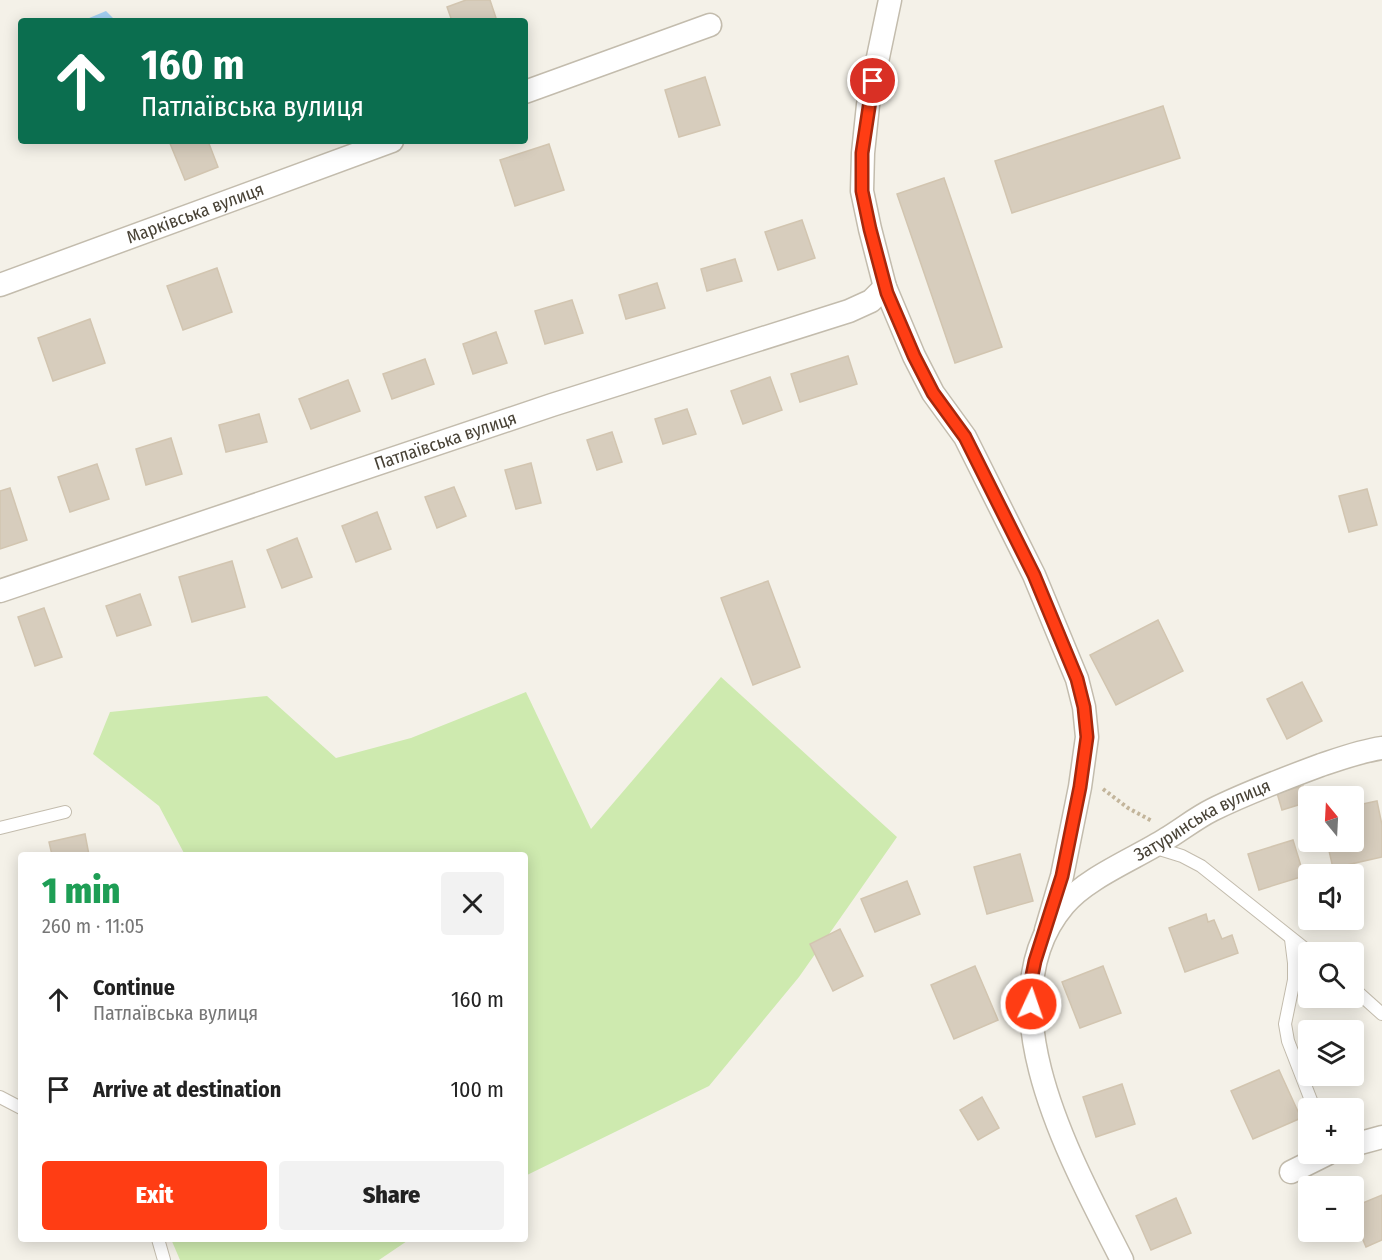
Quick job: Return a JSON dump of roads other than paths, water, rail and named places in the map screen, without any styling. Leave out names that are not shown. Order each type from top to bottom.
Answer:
[{"type":"street","points":[[885,287],[862,191],[862,153],[868,105],[890,0]]},
{"type":"street","points":[[528,92],[710,25]]},
{"type":"street","name":"Марківська вулиця","points":[[0,285],[384,144]]},
{"type":"street","name":"Затуринська вулиця","points":[[885,287],[914,356],[933,393],[965,437],[1034,575],[1077,679],[1084,707],[1087,737],[1080,787],[1062,876],[1035,961],[1030,985],[1033,1040],[1057,1125],[1122,1260]]},
{"type":"street","name":"Патлаївська вулиця","points":[[0,591],[552,405],[849,311],[871,301],[885,287]]},
{"type":"street","name":"Затуринська вулиця","points":[[1046,930],[1064,904],[1089,883],[1222,806],[1302,772],[1363,750],[1382,748]]},
{"type":"street","points":[[1364,1142],[1382,1137]]},
{"type":"street","points":[[1291,1172],[1307,1164]]},
{"type":"lane","points":[[0,828],[66,812]]},
{"type":"lane","points":[[1153,847],[1182,856],[1201,866],[1298,944]]},
{"type":"lane","points":[[1291,939],[1294,980],[1285,1024],[1288,1041],[1310,1098]]},
{"type":"lane","points":[[1364,998],[1382,1014]]},
{"type":"lane","points":[[0,1097],[18,1106]]},
{"type":"lane","points":[[159,1242],[164,1260]]},
{"type":"water","points":[[106,11],[113,18],[89,18]]}]
